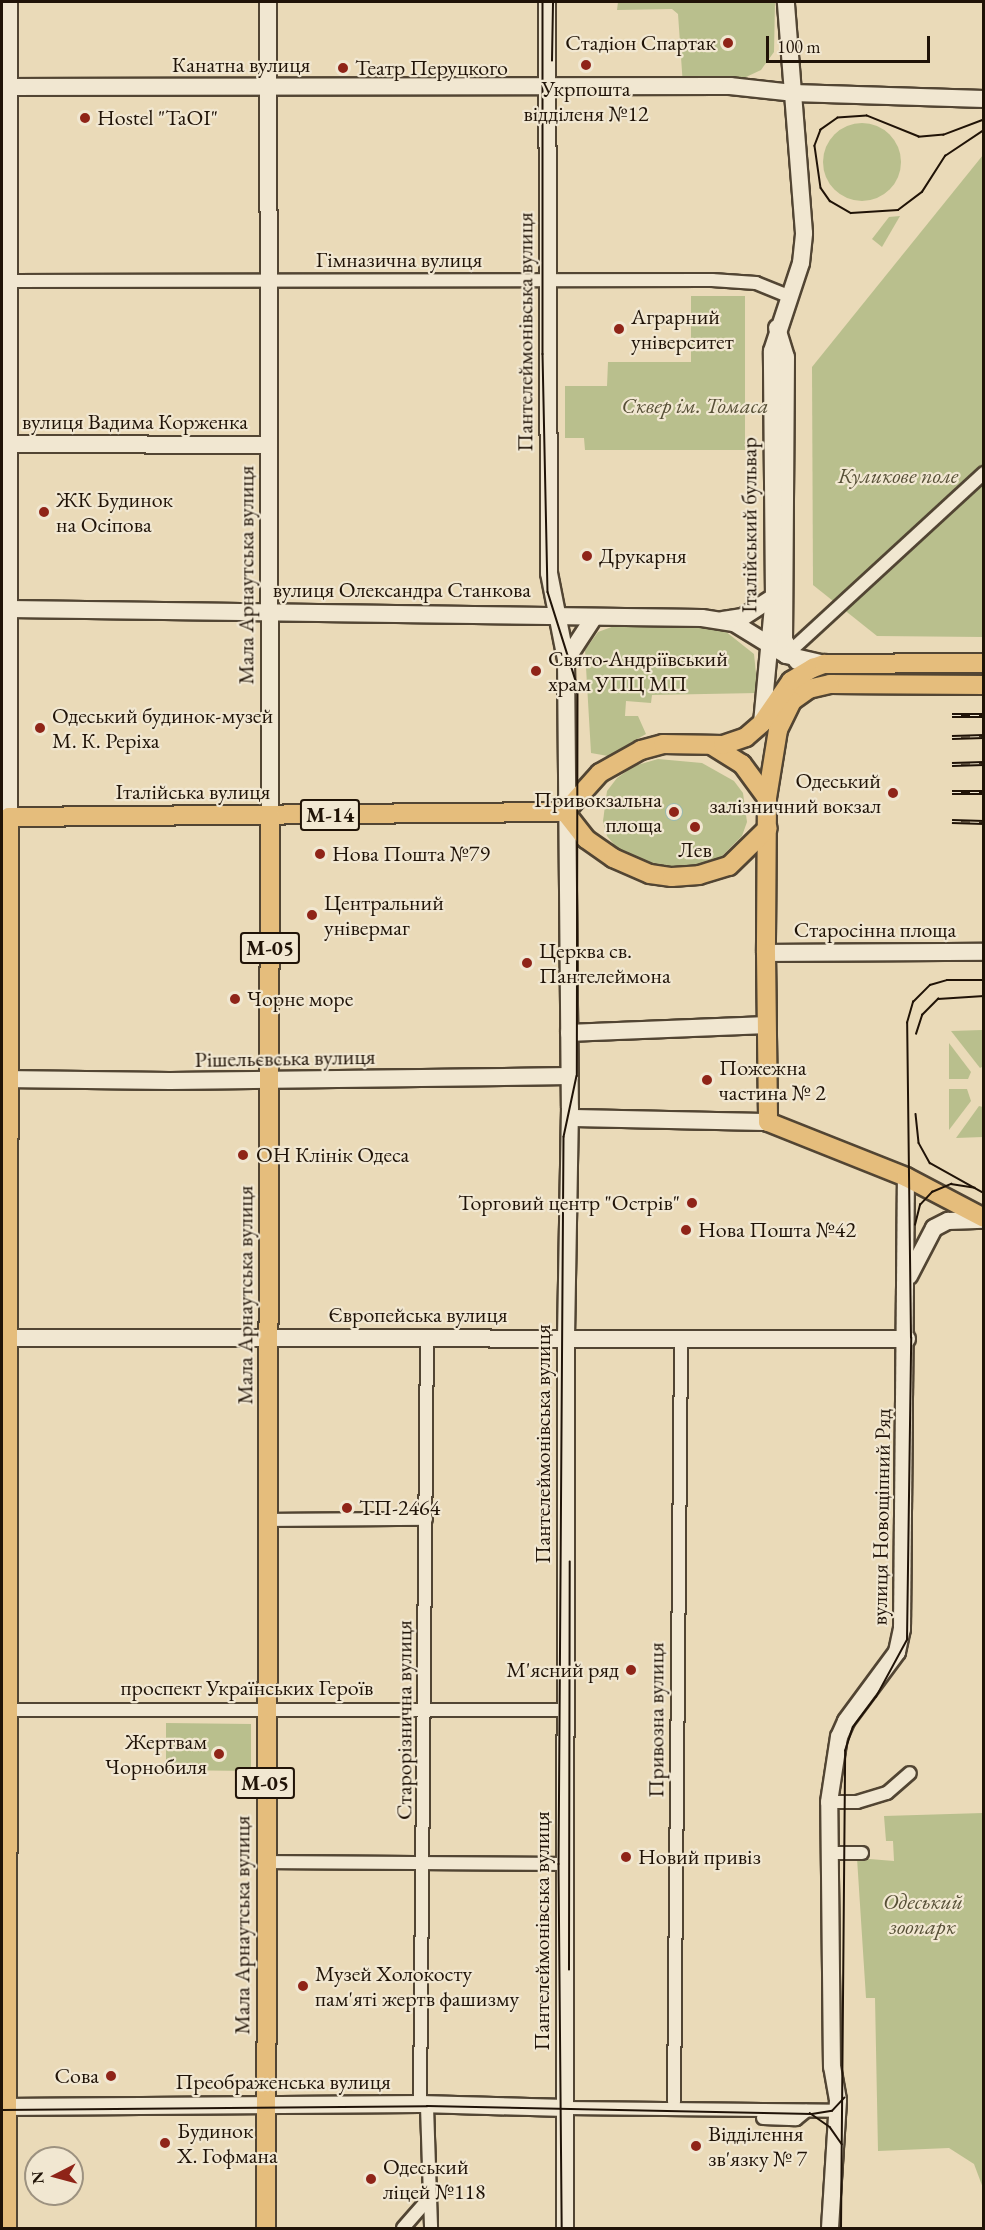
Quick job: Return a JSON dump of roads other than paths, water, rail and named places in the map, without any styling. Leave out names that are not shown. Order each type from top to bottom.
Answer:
[{"type":"main road","points":[[7,2229],[5,2107],[5,817],[9,609],[5,444],[8,281],[5,87],[9,2]]},
{"type":"main road","name":"Мала Арнаутська вулиця","points":[[266,2229],[265,1708],[270,1081],[267,2]]},
{"type":"main road","name":"Пантелеймонівська вулиця","points":[[547,2],[546,280],[549,573],[559,614],[566,660],[565,812],[570,1076],[563,1864],[565,2229]]},
{"type":"main road","name":"Італійський бульвар","points":[[762,723],[768,645],[780,593],[772,351],[777,327],[801,263],[804,233],[786,2]]},
{"type":"main road","name":"Канатна вулиця","points":[[5,87],[268,87],[440,82],[548,88],[730,86],[792,93],[984,99]]},
{"type":"main road","name":"вулиця Вадима Корженка","points":[[5,444],[269,445]]},
{"type":"main road","points":[[722,620],[743,617],[780,593],[784,640],[794,659],[784,689],[762,723],[746,737],[713,746],[686,743],[641,750],[600,773],[565,812],[586,838],[613,858],[650,874],[672,877],[699,875],[729,866],[768,828]]},
{"type":"main road","name":"вулиця Олександра Станкова","points":[[9,609],[559,614],[722,620],[734,623],[830,684]]},
{"type":"main road","points":[[566,660],[594,617]]},
{"type":"main road","points":[[794,659],[824,664],[984,663]]},
{"type":"main road","points":[[768,1122],[766,953],[768,798],[778,730],[785,712],[801,694],[830,684],[984,685]]},
{"type":"main road","points":[[713,746],[742,764],[768,798]]},
{"type":"main road","name":"Італійська вулиця","points":[[5,817],[565,812]]},
{"type":"main road","name":"Старосінна площа","points":[[766,953],[984,952]]},
{"type":"main road","points":[[569,1033],[766,1025]]},
{"type":"main road","name":"Рішельєвська вулиця","points":[[5,1079],[270,1081],[570,1076]]},
{"type":"main road","points":[[570,1118],[768,1122],[906,1177],[984,1219]]},
{"type":"main road","name":"вулиця Новощіпний Ряд","points":[[830,2229],[837,2111],[832,1773],[846,1721],[897,1652],[901,1640],[907,1339],[906,1177]]},
{"type":"main road","name":"вулиця Новощіпний Ряд","points":[[907,1280],[924,1240],[934,1228],[948,1221],[984,1219]]},
{"type":"main road","name":"Європейська вулиця","points":[[5,1338],[907,1339]]},
{"type":"main road","name":"Преображенська вулиця","points":[[5,2107],[420,2104],[566,2108]]},
{"type":"street","name":"Гімназична вулиця","points":[[8,281],[712,280],[756,283],[788,296]]},
{"type":"street","points":[[794,659],[984,474]]},
{"type":"street","name":"Старорізнична вулиця","points":[[427,1337],[424,1863],[420,2104],[427,2106],[430,2197]]},
{"type":"street","name":"Привозна вулиця","points":[[674,2102],[681,1338]]},
{"type":"street","points":[[267,1520],[426,1519]]},
{"type":"street","name":"проспект Українських Героїв","points":[[5,1710],[265,1708],[564,1710]]},
{"type":"street","points":[[832,1802],[857,1802],[887,1793],[910,1773]]},
{"type":"street","points":[[832,1853],[862,1853]]},
{"type":"street","points":[[265,1862],[563,1864]]},
{"type":"street","name":"Преображенська вулиця","points":[[566,2108],[578,2101],[796,2102],[806,2111]]},
{"type":"street","name":"Преображенська вулиця","points":[[566,2108],[837,2111]]},
{"type":"street","points":[[403,2229],[430,2197]]},
{"type":"street","points":[[430,2197],[431,2229]]},
{"type":"water","points":[[674,803],[682,808],[683,812],[678,820],[674,821],[666,816],[665,812],[670,804]]},
{"type":"tram line","points":[[543,2],[543,354],[548,592],[578,687],[577,1076],[564,1137],[559,1864],[562,2228]]},
{"type":"tram line","points":[[552,61],[553,2]]},
{"type":"tram line","points":[[984,120],[944,135],[919,137],[867,116],[838,118],[821,130],[815,146],[821,188],[830,201],[851,213],[898,210],[922,192],[945,156],[984,130]]},
{"type":"tram line","points":[[841,2228],[845,1751],[853,1727],[876,1697],[907,1640],[911,1338],[907,1023],[913,1002],[930,985],[947,980],[984,980]]},
{"type":"tram line","points":[[916,1034],[922,1015],[938,999],[984,996]]},
{"type":"tram line","points":[[916,1114],[919,1143],[930,1163],[984,1193]]},
{"type":"tram line","points":[[915,1225],[920,1205],[932,1192],[951,1184],[975,1188]]},
{"type":"tram line","points":[[569,1970],[570,1562]]},
{"type":"tram line","points":[[2,2110],[427,2106],[812,2114],[832,2111],[844,2098]]},
{"type":"tram line","points":[[810,2113],[830,2127],[842,2144]]},
{"type":"railway","points":[[952,715],[984,715]]},
{"type":"railway","points":[[952,737],[984,736]]},
{"type":"railway","points":[[952,764],[984,763]]},
{"type":"railway","points":[[952,792],[984,792]]},
{"type":"railway","points":[[952,821],[984,822]]},
{"type":"place","name":"Стадіон Спартак","points":[[728,43]]},
{"type":"place","name":"Укрпошта відділеня №12","points":[[586,65]]},
{"type":"place","name":"Театр Перуцкого","points":[[343,68]]},
{"type":"place","name":"Hostel \"TaOI\"","points":[[85,118]]},
{"type":"place","name":"Аграрний університет","points":[[619,329]]},
{"type":"place","name":"ЖК Будинок на Осіпова","points":[[44,512]]},
{"type":"place","name":"Друкарня","points":[[587,556]]},
{"type":"place","name":"Свято-Андріївський храм УПЦ МП","points":[[536,671]]},
{"type":"place","name":"Одеський будинок-музей М. К. Реріха","points":[[40,728]]},
{"type":"place","name":"Одеський залізничний вокзал","points":[[893,793]]},
{"type":"place","name":"Привокзальна площа","points":[[674,812]]},
{"type":"place","name":"Лев","points":[[695,827]]},
{"type":"place","name":"Нова Пошта №79","points":[[320,854]]},
{"type":"place","name":"Центральний універмаг","points":[[312,915]]},
{"type":"place","name":"Церква св. Пантелеймона","points":[[527,963]]},
{"type":"place","name":"Чорне море","points":[[235,999]]},
{"type":"place","name":"Пожежна частина № 2","points":[[707,1080]]},
{"type":"place","name":"ОН Клінік Одеса","points":[[243,1155]]},
{"type":"place","name":"Торговий центр \"Острів\"","points":[[692,1203]]},
{"type":"place","name":"Нова Пошта №42","points":[[686,1230]]},
{"type":"place","name":"ТП-2464","points":[[347,1508]]},
{"type":"place","name":"М'ясний ряд","points":[[631,1670]]},
{"type":"place","name":"Жертвам Чорнобиля","points":[[219,1754]]},
{"type":"place","name":"Новий привіз","points":[[626,1857]]},
{"type":"place","name":"Музей Холокосту пам'яті жертв фашизму","points":[[303,1986]]},
{"type":"place","name":"Сова","points":[[111,2076]]},
{"type":"place","name":"Будинок Х. Гофмана","points":[[165,2143]]},
{"type":"place","name":"Відділення зв'язку № 7","points":[[696,2146]]},
{"type":"place","name":"Одеський ліцей №118","points":[[371,2179]]},
{"type":"park label","name":"Сквер ім. Томаса","points":[[695,406]]},
{"type":"park label","name":"Куликове поле","points":[[898,476]]},
{"type":"park label","name":"Одеський зоопарк","points":[[923,1914]]}]
